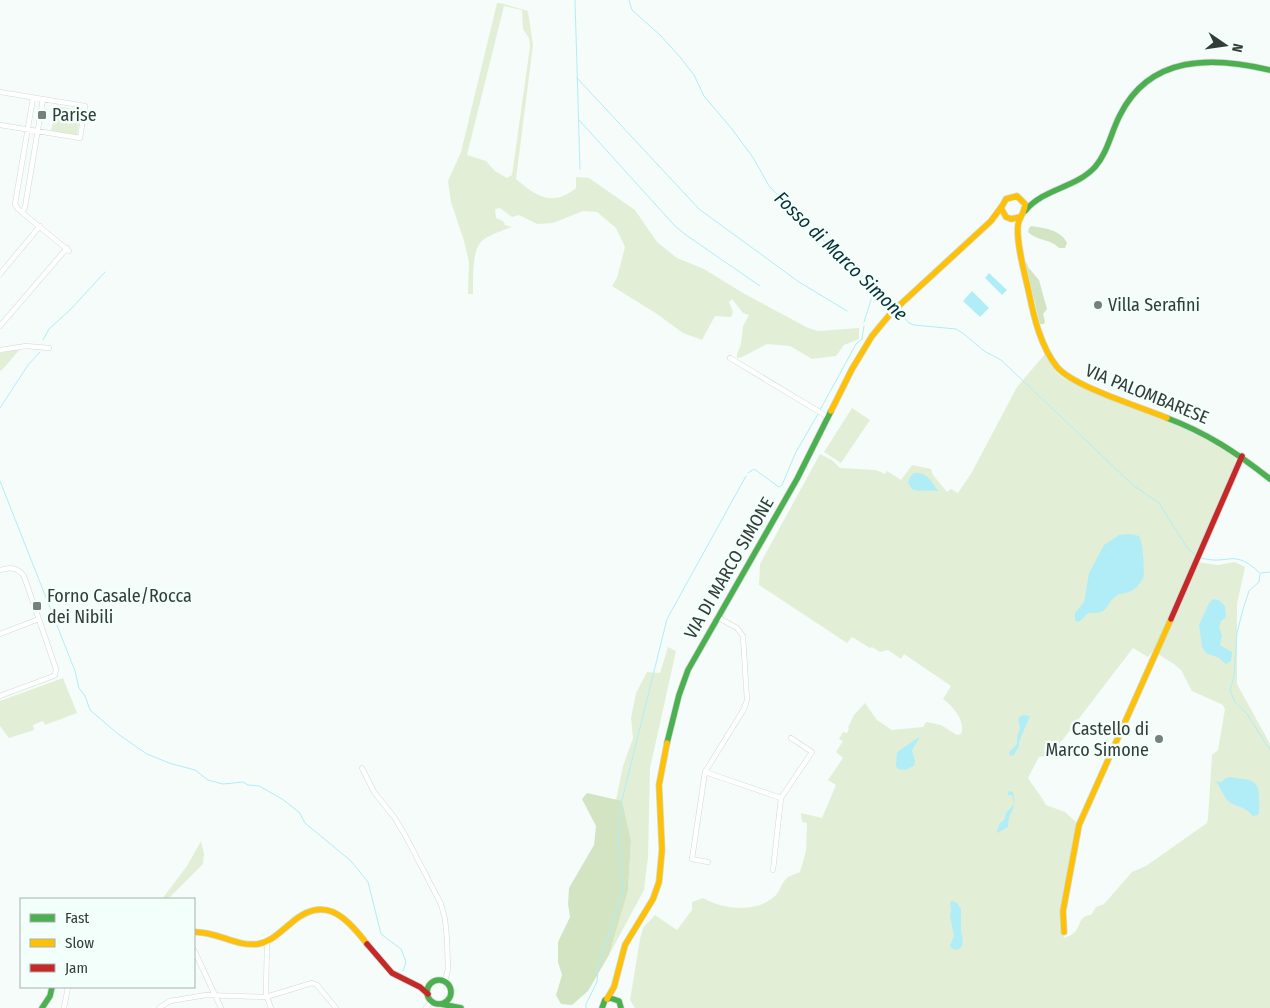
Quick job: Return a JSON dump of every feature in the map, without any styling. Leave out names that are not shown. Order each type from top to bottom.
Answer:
[{"type":"street","points":[[1042,196],[1028,199],[1009,196],[1002,206],[1002,211],[1005,216],[1012,220],[1020,218],[1033,201],[1083,178],[1097,166],[1107,149],[1126,105],[1136,90],[1152,78],[1178,66],[1206,60],[1233,62],[1270,70]]},
{"type":"street","points":[[0,92],[85,106],[80,138],[0,125]]},
{"type":"street","points":[[0,326],[68,249],[17,208],[15,203],[33,98]]},
{"type":"street","points":[[23,211],[43,99]]},
{"type":"street","points":[[20,172],[30,177]]},
{"type":"street","points":[[19,179],[30,177]]},
{"type":"street","points":[[1020,198],[1025,204],[1025,211]]},
{"type":"street","name":"VIA DI MARCO SIMONE","points":[[620,1006],[615,992],[615,985],[621,956],[627,940],[654,897],[659,882],[662,855],[660,777],[680,692],[688,670],[797,479],[858,359],[872,336],[891,313],[992,220],[1002,206]]},
{"type":"street","name":"VIA DI MARCO SIMONE","points":[[992,220],[1005,216]]},
{"type":"street","name":"VIA PALOMBARESE","points":[[1020,218],[1018,229],[1034,314],[1047,351],[1058,368],[1078,383],[1191,427],[1218,440],[1242,456],[1270,479]]},
{"type":"street","name":"VIA PALOMBARESE","points":[[1012,220],[1018,229]]},
{"type":"street","points":[[0,274],[40,226]]},
{"type":"street","points":[[0,350],[26,346],[49,348]]},
{"type":"street","points":[[730,358],[828,417]]},
{"type":"street","points":[[1064,932],[1063,911],[1079,826],[1242,456]]},
{"type":"street","points":[[0,570],[12,568],[22,574],[56,667],[55,675],[0,696]]},
{"type":"street","points":[[708,862],[692,859],[705,772],[747,701],[743,636],[739,630],[718,617]]},
{"type":"street","points":[[0,634],[40,619]]},
{"type":"street","points":[[772,870],[781,798],[812,752],[791,738]]},
{"type":"street","points":[[362,768],[374,792],[396,819],[441,904],[446,923],[448,969],[445,981]]},
{"type":"street","points":[[705,772],[781,798]]},
{"type":"street","points":[[195,932],[212,932],[254,944],[266,942],[277,936],[305,912],[315,908],[332,909],[348,920],[389,971],[417,986],[428,994],[432,1001],[461,1008]]},
{"type":"street","points":[[266,942],[266,997],[271,1008]]},
{"type":"street","points":[[195,952],[221,1008]]},
{"type":"street","points":[[417,986],[425,986],[439,980],[445,981],[451,989],[452,1000],[461,1008]]},
{"type":"street","points":[[159,1008],[169,1001],[215,995],[266,997],[314,983],[336,1008]]},
{"type":"street","points":[[428,994],[431,983]]},
{"type":"street","name":"VIA DI MARCO SIMONE","points":[[602,1008],[603,1003],[615,985]]},
{"type":"street","points":[[42,1008],[50,996],[52,988]]},
{"type":"street","points":[[64,1008],[68,988]]},
{"type":"street","points":[[439,1004],[446,1002],[451,996]]},
{"type":"street","points":[[607,998],[613,998],[620,1006]]},
{"type":"street","points":[[169,1001],[172,1008]]},
{"type":"street","points":[[426,1008],[432,1001]]},
{"type":"green space","points":[[497,3],[528,11],[533,45],[516,179],[538,195],[552,198],[567,194],[576,188],[576,177],[589,178],[635,210],[657,242],[677,258],[704,269],[743,293],[808,328],[818,331],[859,328],[859,339],[844,345],[836,356],[812,359],[790,346],[767,344],[737,358],[743,326],[749,315],[743,313],[732,299],[729,302],[733,312],[731,317],[715,316],[702,340],[683,333],[612,286],[617,278],[625,247],[616,228],[597,212],[583,211],[553,223],[537,224],[519,215],[512,217],[500,208],[495,209],[496,218],[503,221],[505,225],[512,227],[490,235],[477,247],[474,260],[473,294],[468,294],[469,262],[451,202],[448,181],[461,152]],"holes":[[[504,6],[522,10],[523,29],[529,38],[530,47],[512,175],[507,178],[495,171],[486,161],[467,155]]]},
{"type":"green space","points":[[56,106],[81,110],[77,135],[51,131]]},
{"type":"green space","points":[[1031,226],[1057,232],[1067,243],[1065,248],[1059,248],[1032,235],[1028,232]]},
{"type":"green space","points":[[1027,262],[1028,267],[1039,280],[1047,309],[1043,314],[1044,324],[1040,324],[1026,266]]},
{"type":"green space","points":[[20,349],[3,369],[0,371],[0,353]]},
{"type":"green space","points":[[1045,354],[1057,373],[1065,379],[1187,428],[1209,438],[1236,456],[1235,465],[1196,562],[1218,565],[1235,562],[1245,567],[1237,604],[1237,684],[1270,744],[1270,1008],[635,1008],[630,1000],[640,939],[643,928],[655,915],[677,930],[692,910],[692,902],[703,898],[730,907],[740,908],[759,905],[775,896],[787,878],[800,872],[806,851],[807,823],[802,822],[801,813],[822,818],[836,785],[828,780],[843,758],[836,752],[843,741],[839,739],[843,732],[847,733],[854,715],[865,703],[877,720],[892,730],[923,727],[926,722],[941,725],[957,735],[961,734],[962,724],[960,719],[951,706],[943,699],[951,686],[904,654],[901,659],[888,650],[880,652],[852,637],[847,643],[759,585],[760,564],[820,454],[832,460],[840,468],[876,470],[885,474],[887,471],[901,480],[912,465],[931,469],[933,475],[947,492],[951,489],[958,493],[972,472],[1017,387]],"holes":[[[1133,648],[1148,657],[1153,651],[1174,664],[1181,670],[1192,691],[1223,705],[1225,709],[1218,750],[1212,755],[1207,823],[1146,866],[1132,872],[1104,904],[1096,907],[1091,915],[1084,917],[1075,932],[1064,938],[1060,924],[1077,823],[1065,812],[1046,805],[1028,778],[1039,757],[1051,755]]]},
{"type":"green space","points":[[852,408],[870,420],[841,463],[824,452]]},
{"type":"green space","points":[[668,647],[676,651],[650,768],[648,857],[644,890],[609,955],[628,891],[631,841],[616,800],[623,766],[633,738],[631,718],[636,693],[647,672],[660,673]]},
{"type":"green space","points":[[63,678],[77,713],[45,725],[43,721],[33,725],[34,730],[9,738],[0,726],[0,701]]},
{"type":"green space","points":[[587,793],[622,801],[631,841],[628,891],[609,955],[588,991],[572,1005],[561,1004],[556,995],[562,975],[558,962],[558,942],[570,917],[568,904],[569,888],[594,845],[596,826],[582,799]]},
{"type":"green space","points":[[201,841],[204,854],[203,864],[169,898],[163,898],[187,866]]},
{"type":"water","points":[[989,273],[1007,290],[1002,295],[985,278]]},
{"type":"water","points":[[972,291],[989,308],[980,317],[963,301]]},
{"type":"water","points":[[914,473],[925,475],[931,480],[938,491],[912,489],[908,483]]},
{"type":"water","points":[[1131,534],[1139,536],[1142,544],[1143,578],[1133,590],[1117,595],[1103,611],[1088,613],[1079,622],[1075,621],[1075,613],[1084,602],[1089,573],[1104,545],[1119,535]]},
{"type":"water","points":[[1213,599],[1219,600],[1225,606],[1226,617],[1221,621],[1219,628],[1222,635],[1220,645],[1232,652],[1231,661],[1226,664],[1219,658],[1206,653],[1202,647],[1199,625],[1209,603]]},
{"type":"water","points":[[1022,715],[1030,716],[1019,746],[1014,755],[1010,756],[1009,752],[1017,744],[1020,728],[1018,719]]},
{"type":"water","points":[[919,737],[912,750],[915,761],[914,766],[905,770],[898,769],[896,766],[897,752]]},
{"type":"water","points":[[1230,777],[1246,779],[1257,786],[1259,792],[1258,815],[1253,816],[1226,799],[1215,781],[1221,782]]},
{"type":"water","points":[[1008,791],[1013,792],[1014,804],[1012,795],[1008,795]]},
{"type":"water","points":[[1014,804],[1009,817],[1008,827],[998,833],[1000,823],[1004,820],[1006,813]]},
{"type":"water","points":[[950,902],[957,903],[961,909],[963,939],[962,946],[958,950],[950,946],[954,935],[950,917]]},
{"type":"waterway","points":[[575,0],[580,169]]},
{"type":"waterway","name":"Fosso di Marco Simone","points":[[629,0],[632,10],[660,35],[694,75],[704,96],[754,159],[769,186],[894,307]]},
{"type":"waterway","points":[[577,78],[699,209],[799,282],[847,311]]},
{"type":"waterway","points":[[579,120],[675,226],[760,286]]},
{"type":"waterway","points":[[43,340],[49,329],[71,309],[105,272]]},
{"type":"waterway","points":[[864,322],[875,287]]},
{"type":"waterway","name":"Fosso di Marco Simone","points":[[897,310],[909,323],[914,325],[956,329],[984,351],[1001,360],[1134,486],[1159,503],[1188,549],[1196,555]]},
{"type":"waterway","points":[[820,410],[856,344],[862,339],[864,326]]},
{"type":"waterway","points":[[0,408],[28,365],[40,352]]},
{"type":"waterway","points":[[748,473],[754,469],[779,487],[782,485],[796,452],[818,414]]},
{"type":"waterway","points":[[586,1008],[586,1004],[597,982],[598,967],[623,892],[619,837],[621,804],[667,619],[746,476]]},
{"type":"waterway","points":[[0,481],[75,671],[79,688],[85,696],[90,710],[118,734],[147,754],[169,763],[195,770],[208,780],[223,784],[243,782],[248,785],[259,786],[282,799],[299,812],[305,823],[351,861],[368,882],[381,934],[401,949],[406,962],[403,971]]},
{"type":"waterway","name":"Fosso di Marco Simone","points":[[1201,558],[1211,560],[1237,559],[1251,565],[1260,573]]},
{"type":"waterway","points":[[1261,573],[1270,572]]},
{"type":"waterway","points":[[1260,574],[1259,582],[1249,591],[1243,609],[1237,633],[1234,677],[1230,690],[1235,702],[1247,714],[1270,750]]},
{"type":"traffic: fast","points":[[1025,211],[1041,197],[1079,180],[1095,167],[1106,148],[1120,115],[1133,95],[1148,81],[1165,71],[1184,65],[1205,62],[1248,65],[1270,70]]},
{"type":"traffic: fast","points":[[667,743],[679,695],[688,670],[797,479],[831,411]]},
{"type":"traffic: fast","points":[[1167,418],[1221,444],[1270,479]]},
{"type":"traffic: fast","points":[[439,980],[444,981],[450,987],[451,992],[450,997],[444,1003],[439,1004],[434,1003],[428,997],[427,992],[428,987],[434,981],[439,980]]},
{"type":"traffic: fast","points":[[42,1008],[50,996],[52,988]]},
{"type":"traffic: fast","points":[[602,1008],[605,1000],[610,998],[619,1001],[621,1008]]},
{"type":"traffic: fast","points":[[441,1004],[461,1008]]},
{"type":"traffic: slow","points":[[1020,217],[1011,219],[1006,217],[1001,208],[1006,199],[1017,196],[1025,204],[1018,225],[1021,259],[1033,312],[1039,332],[1051,359],[1057,367],[1078,382],[1167,418]]},
{"type":"traffic: slow","points":[[831,411],[852,369],[872,336],[891,313],[991,221],[1002,206]]},
{"type":"traffic: slow","points":[[1064,932],[1063,911],[1079,825],[1171,619]]},
{"type":"traffic: slow","points":[[607,999],[614,987],[625,945],[653,899],[659,882],[662,850],[659,785],[667,743]]},
{"type":"traffic: slow","points":[[195,932],[202,932],[242,943],[258,944],[271,939],[302,915],[313,910],[323,909],[342,917],[367,944]]},
{"type":"traffic: jam","points":[[1171,619],[1242,456]]},
{"type":"traffic: jam","points":[[367,944],[392,973],[420,987],[428,994]]},
{"type":"place","name":"Parise","points":[[42,115]]},
{"type":"place","name":"Villa Serafini","points":[[1098,305]]},
{"type":"place","name":"Forno Casale/Rocca dei Nibili","points":[[37,606]]},
{"type":"place","name":"Castello di Marco Simone","points":[[1159,739]]}]
